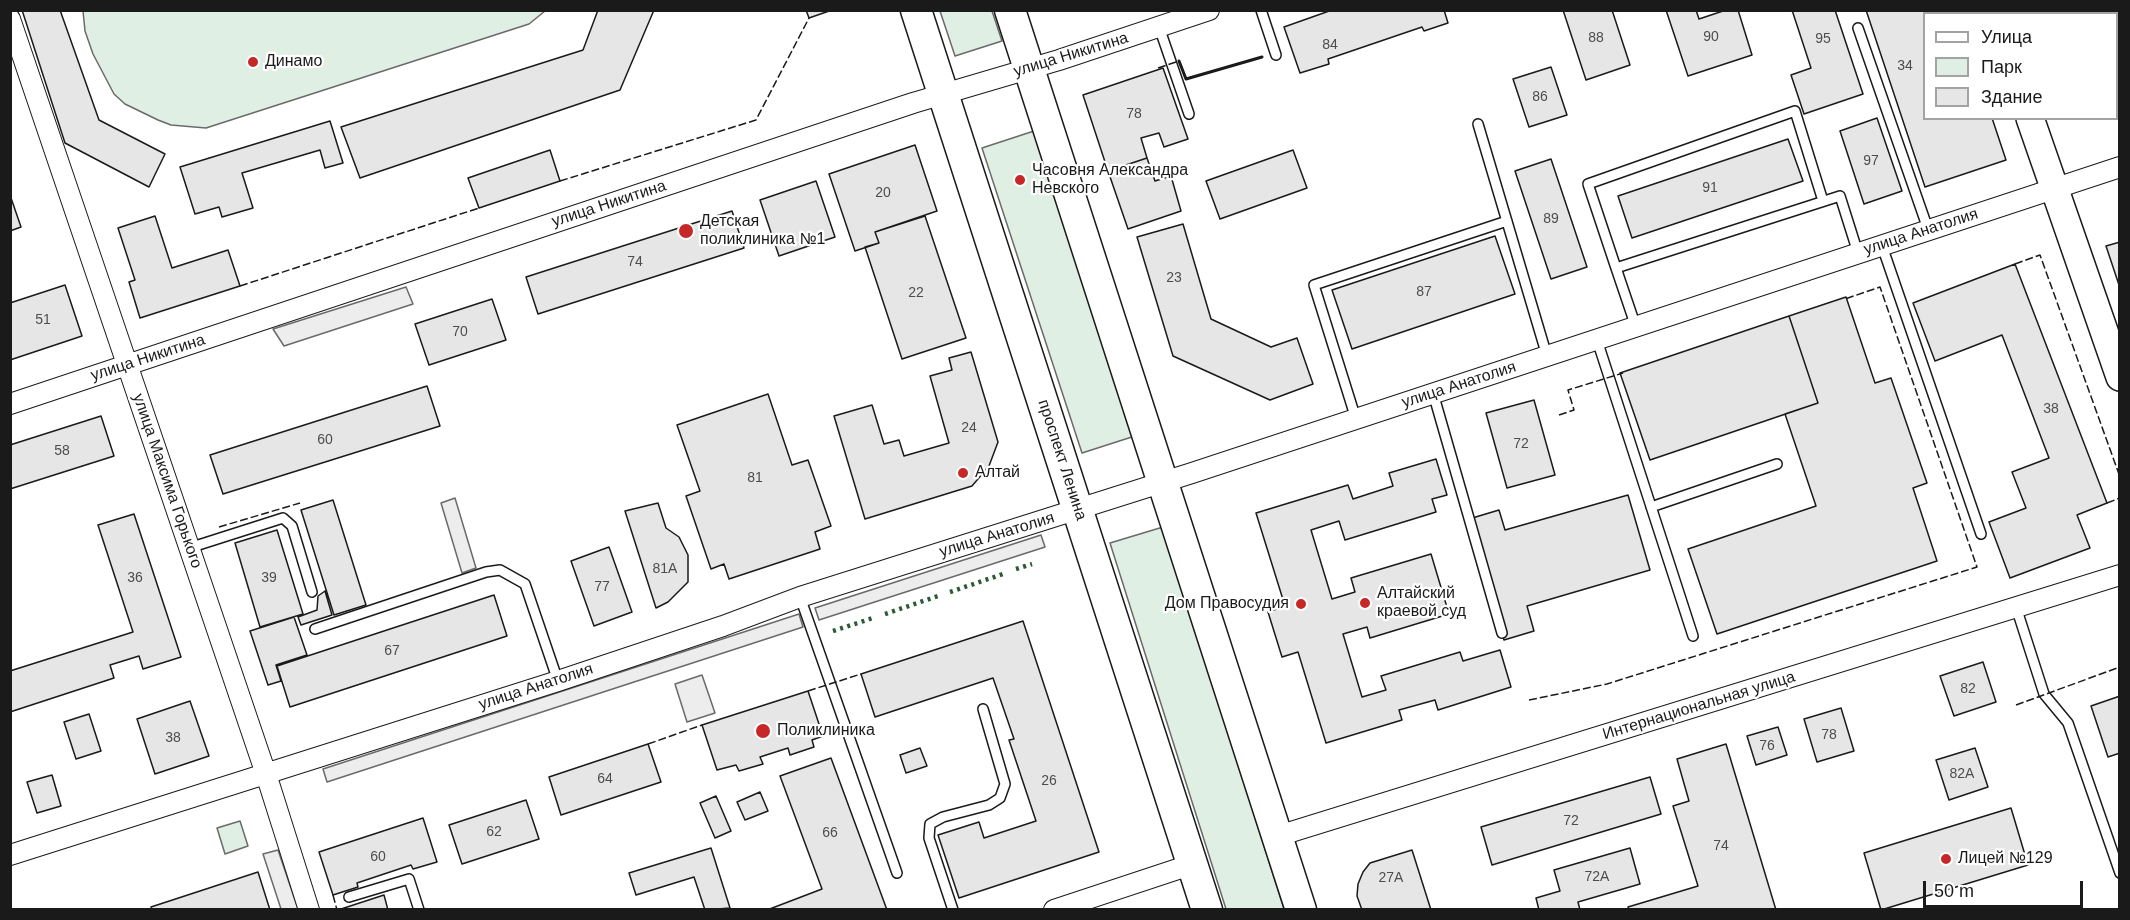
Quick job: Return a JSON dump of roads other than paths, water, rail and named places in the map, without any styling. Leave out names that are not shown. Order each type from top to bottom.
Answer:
[{"type":"main road","name":"проспект Ленина","points":[[916,10],[1207,909]]},
{"type":"main road","points":[[1010,10],[1301,909]]},
{"type":"street","name":"улица Никитина","points":[[10,404],[942,93],[1029,69],[1209,10]]},
{"type":"street","name":"улица Максима Горького","points":[[10,20],[266,774],[309,909]]},
{"type":"street","points":[[2031,120],[2120,376]]},
{"type":"street","name":"улица Анатолия","points":[[10,855],[558,681],[723,626],[800,597],[1078,510],[2120,167]]},
{"type":"street","name":"Интернациональная улица","points":[[1278,836],[2120,575]]},
{"type":"street","points":[[1061,908],[1192,864]]},
{"type":"lane","points":[[1261,10],[1276,55]]},
{"type":"lane","points":[[1159,27],[1189,114]]},
{"type":"lane","points":[[1858,28],[1928,229]]},
{"type":"lane","points":[[1636,327],[1588,184],[1795,111],[1823,201]]},
{"type":"lane","points":[[1478,124],[1548,356]]},
{"type":"lane","points":[[1616,268],[1840,196],[1858,253]]},
{"type":"lane","points":[[1356,419],[1314,285],[1507,221]]},
{"type":"lane","points":[[1882,246],[1981,534]]},
{"type":"lane","points":[[1597,340],[1693,636]]},
{"type":"lane","points":[[1433,393],[1502,633]]},
{"type":"lane","points":[[1651,507],[1777,464]]},
{"type":"lane","points":[[189,548],[283,518],[292,526],[312,592]]},
{"type":"lane","points":[[315,629],[486,572],[500,570],[525,584],[558,681]]},
{"type":"lane","points":[[800,597],[897,873]]},
{"type":"lane","points":[[2016,607],[2044,694],[2068,723],[2120,873]]},
{"type":"lane","points":[[953,909],[929,838],[930,824],[943,816],[988,805],[1000,798],[1005,783],[983,709]]},
{"type":"lane","points":[[349,897],[409,879],[419,909]]},
{"type":"place","name":"Динамо","points":[[253,62]]},
{"type":"place","name":"Часовня Александра Невского","points":[[1020,180]]},
{"type":"place","name":"Детская поликлиника №1","points":[[686,231]]},
{"type":"place","name":"Алтай","points":[[963,473]]},
{"type":"place","name":"Алтайский краевой суд","points":[[1365,603]]},
{"type":"place","name":"Дом Правосудия","points":[[1301,604]]},
{"type":"place","name":"Поликлиника","points":[[763,731]]},
{"type":"place","name":"Лицей №129","points":[[1946,859]]}]
